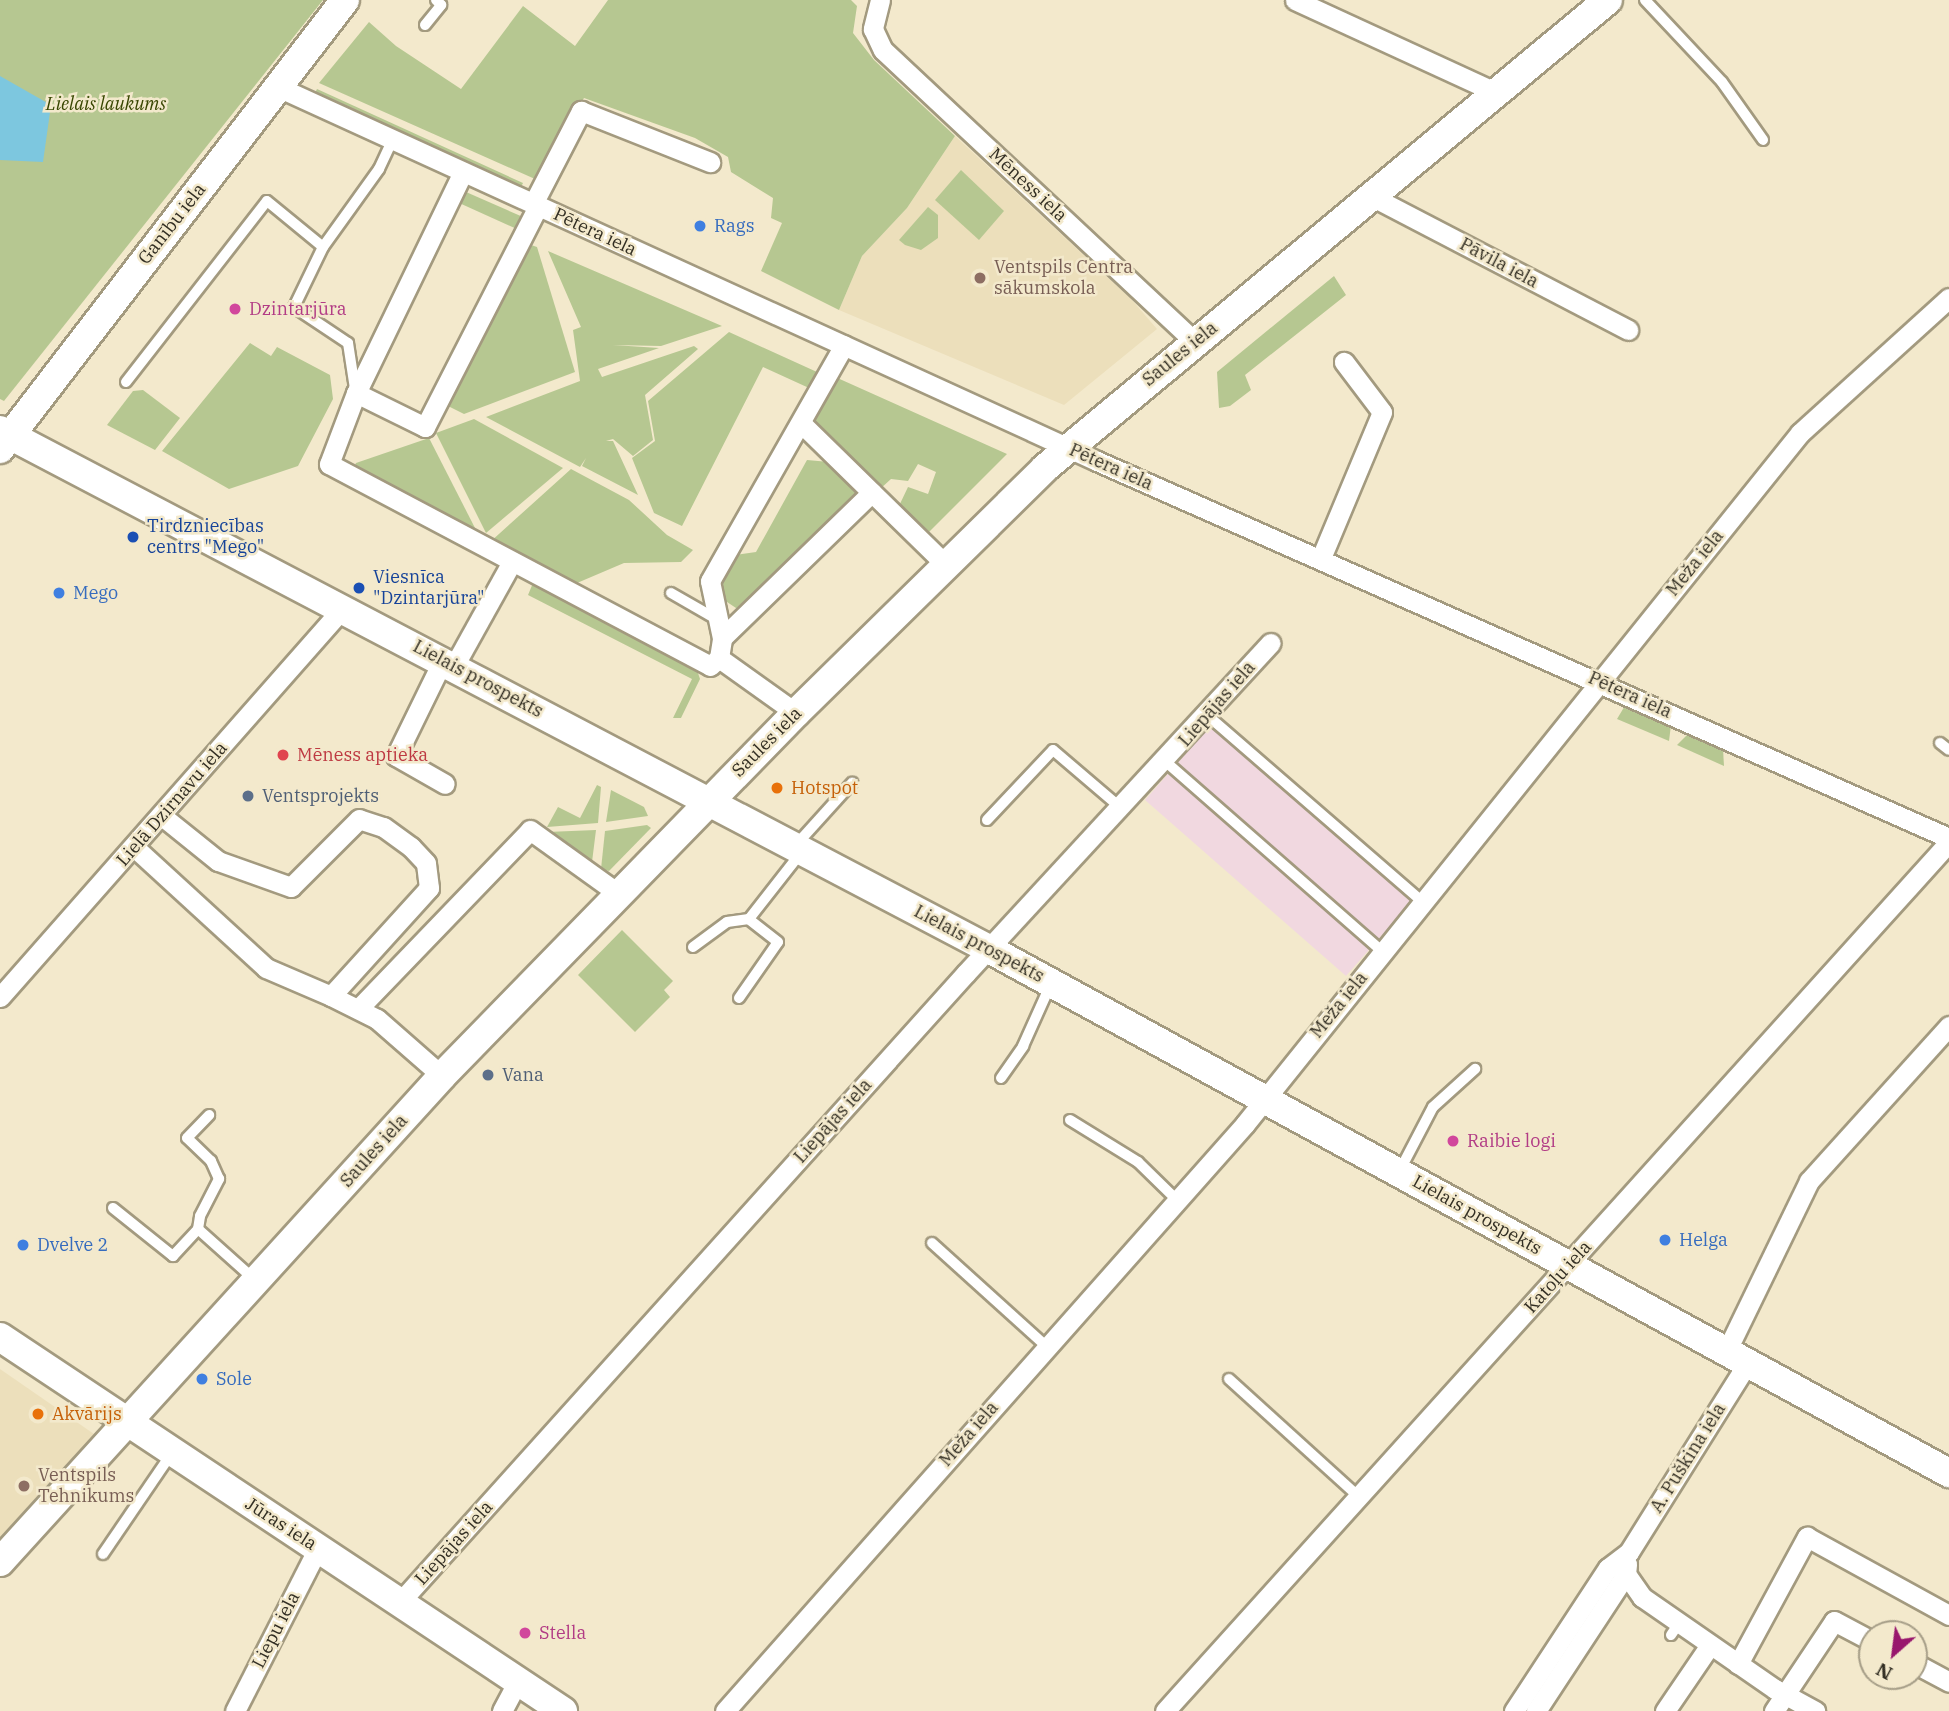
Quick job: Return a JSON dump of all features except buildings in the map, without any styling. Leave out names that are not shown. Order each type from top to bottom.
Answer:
[{"type":"street","name":"Ganību iela","points":[[3,438],[345,0]]},
{"type":"street","name":"Mēness iela","points":[[880,0],[872,21],[883,50],[1195,342]]},
{"type":"street","points":[[1295,0],[1495,92]]},
{"type":"street","name":"Saules iela","points":[[0,1562],[442,1076],[710,800],[946,565],[1068,447],[1608,0]]},
{"type":"street","name":"Pētera iela","points":[[278,87],[1068,447],[1600,681],[1949,840]]},
{"type":"street","points":[[356,393],[425,427],[580,111],[710,162]]},
{"type":"street","points":[[463,172],[356,393],[329,464],[710,666],[719,658],[720,629],[710,582],[844,345]]},
{"type":"street","name":"Pāvila iela","points":[[1371,196],[1628,330]]},
{"type":"street","name":"Meža iela","points":[[725,1711],[1264,1099],[1800,433],[1949,298]]},
{"type":"street","points":[[1321,558],[1382,412],[1344,362]]},
{"type":"street","points":[[801,423],[946,565]]},
{"type":"street","name":"Lielais prospekts","points":[[3,438],[448,663],[989,948],[1949,1473]]},
{"type":"street","points":[[720,629],[872,492]]},
{"type":"street","points":[[445,784],[396,756],[448,663],[512,562]]},
{"type":"street","name":"Lielā Dzirnavu iela","points":[[0,997],[342,609]]},
{"type":"street","name":"Liepājas iela","points":[[400,1602],[989,948],[1166,762],[1270,643]]},
{"type":"street","points":[[719,658],[796,713]]},
{"type":"street","points":[[162,816],[218,861],[291,887],[359,819],[383,827],[426,863],[429,888],[331,996]]},
{"type":"street","points":[[358,1009],[530,831],[619,894]]},
{"type":"street","name":"Katoļu iela","points":[[1165,1711],[1949,840]]},
{"type":"street","points":[[134,847],[266,968],[377,1019],[442,1076]]},
{"type":"street","name":"A. Puškina iela","points":[[1536,1711],[1626,1574],[1629,1552],[1737,1358],[1809,1181],[1949,1026]]},
{"type":"street","name":"Jūras iela","points":[[0,1337],[563,1711]]},
{"type":"street","points":[[1738,1664],[1807,1537],[1949,1615]]},
{"type":"street","name":"Liepu iela","points":[[235,1711],[318,1548]]},
{"type":"street","name":"A. Puškina iela","points":[[1514,1711],[1608,1568],[1629,1552]]},
{"type":"street","points":[[1626,1574],[1642,1597],[1675,1629],[1710,1645],[1738,1664],[1779,1703],[1815,1711]]},
{"type":"street","points":[[1779,1703],[1834,1620],[1858,1633]]},
{"type":"street","points":[[1665,1711],[1710,1645]]},
{"type":"street","points":[[1928,1671],[1949,1682]]},
{"type":"street","points":[[502,1711],[518,1681]]},
{"type":"lane","points":[[425,25],[441,5],[436,0]]},
{"type":"lane","points":[[1645,0],[1722,82],[1763,139]]},
{"type":"lane","points":[[356,393],[348,343],[295,307],[323,247],[379,169],[392,141]]},
{"type":"lane","points":[[126,382],[267,201],[323,247]]},
{"type":"lane","points":[[671,593],[720,629]]},
{"type":"lane","points":[[1207,715],[1423,903]]},
{"type":"lane","points":[[1940,743],[1949,750]]},
{"type":"lane","points":[[987,820],[1052,750],[1122,808]]},
{"type":"lane","points":[[1166,762],[1383,952]]},
{"type":"lane","points":[[749,919],[799,848],[852,783]]},
{"type":"lane","points":[[693,947],[727,922],[749,919],[778,942],[739,998]]},
{"type":"lane","points":[[1001,1078],[1023,1046],[1051,982]]},
{"type":"lane","points":[[1399,1172],[1433,1107],[1475,1069]]},
{"type":"lane","points":[[113,1208],[173,1256],[198,1229],[200,1216],[219,1179],[211,1161],[187,1138],[209,1115]]},
{"type":"lane","points":[[1070,1121],[1138,1162],[1177,1200]]},
{"type":"lane","points":[[198,1229],[257,1282]]},
{"type":"lane","points":[[932,1243],[1046,1346]]},
{"type":"lane","points":[[1229,1378],[1359,1497]]},
{"type":"lane","points":[[103,1554],[165,1463]]},
{"type":"shaded area","name":"Ventspils Centra sākumskola","points":[[955,136],[1131,299],[1157,329],[1064,405],[839,310],[862,256],[907,208]]},
{"type":"shaded area","points":[[1211,725],[1412,901],[1346,976],[1145,800]]},
{"type":"shaded area","name":"Ventspils Tehnikums","points":[[0,1369],[94,1434],[0,1538]]},
{"type":"green space","name":"Lielais laukums","points":[[0,0],[323,0],[4,401],[0,399]]},
{"type":"green space","points":[[608,0],[851,0],[857,6],[853,33],[874,60],[955,136],[907,208],[862,256],[839,310],[761,271],[782,223],[771,218],[773,198],[731,172],[728,157],[695,138],[584,98],[535,179],[319,83],[369,22],[396,46],[461,89],[523,6],[575,46]]},
{"type":"green space","points":[[317,89],[523,183],[520,189],[312,99]]},
{"type":"green space","points":[[961,170],[1004,211],[979,240],[935,200]]},
{"type":"green space","points":[[466,192],[523,217],[519,230],[457,202]]},
{"type":"green space","points":[[928,207],[938,215],[938,238],[921,250],[905,245],[899,240]]},
{"type":"green space","points":[[531,245],[537,247],[575,372],[464,414],[448,406]]},
{"type":"green space","points":[[548,251],[722,326],[661,346],[613,345],[659,348],[598,369],[602,377],[694,346],[698,349],[645,395],[653,440],[633,456],[613,439],[606,441],[613,441],[638,495],[582,466],[586,458],[580,467],[486,417],[580,381],[573,330],[581,327]]},
{"type":"green space","points":[[1334,276],[1346,295],[1245,375],[1251,390],[1230,406],[1219,408],[1217,372]]},
{"type":"green space","points":[[729,332],[817,372],[809,388],[763,367],[682,526],[654,513],[632,458],[655,441],[648,401]]},
{"type":"green space","points":[[250,343],[271,356],[277,347],[330,375],[333,399],[298,466],[229,489],[162,451]]},
{"type":"green space","points":[[833,376],[1007,454],[927,534],[898,508],[908,487],[928,494],[936,472],[918,464],[908,481],[891,479],[880,489],[809,419]]},
{"type":"green space","points":[[143,390],[180,418],[155,450],[107,425],[133,391]]},
{"type":"green space","points":[[474,419],[563,468],[486,533],[436,433]]},
{"type":"green space","points":[[429,438],[475,528],[472,534],[352,471],[356,463]]},
{"type":"green space","points":[[807,460],[829,462],[858,491],[747,606],[736,608],[724,600],[721,587],[735,555],[756,552]]},
{"type":"green space","points":[[571,469],[629,500],[667,535],[693,550],[681,562],[624,563],[570,586],[489,543]]},
{"type":"green space","points":[[533,583],[694,661],[700,679],[681,718],[673,718],[692,679],[528,595]]},
{"type":"green space","points":[[1626,704],[1671,725],[1669,741],[1617,719]]},
{"type":"green space","points":[[1689,733],[1723,749],[1724,766],[1677,745]]},
{"type":"green space","points":[[597,785],[601,787],[598,823],[547,827],[558,807],[580,818]]},
{"type":"green space","points":[[611,790],[644,807],[648,816],[606,822]]},
{"type":"green space","points":[[647,825],[651,828],[609,871],[601,869],[605,831]]},
{"type":"green space","points":[[596,830],[592,862],[547,832]]},
{"type":"green space","points":[[622,930],[673,981],[664,990],[670,997],[635,1032],[578,975]]},
{"type":"water","points":[[0,76],[51,105],[43,162],[0,160]]},
{"type":"place","name":"Rags","points":[[700,226]]},
{"type":"place","name":"Ventspils Centra sākumskola","points":[[980,278]]},
{"type":"place","name":"Dzintarjūra","points":[[235,309]]},
{"type":"place","name":"Tirdzniecības centrs \"Mego\"","points":[[133,537]]},
{"type":"place","name":"Viesnīca \"Dzintarjūra\"","points":[[359,588]]},
{"type":"place","name":"Mego","points":[[59,593]]},
{"type":"place","name":"Mēness aptieka","points":[[283,755]]},
{"type":"place","name":"Hotspot","points":[[777,788]]},
{"type":"place","name":"Ventsprojekts","points":[[248,796]]},
{"type":"place","name":"Vana","points":[[488,1075]]},
{"type":"place","name":"Raibie logi","points":[[1453,1141]]},
{"type":"place","name":"Helga","points":[[1665,1240]]},
{"type":"place","name":"Dvelve 2","points":[[23,1245]]},
{"type":"place","name":"Sole","points":[[202,1379]]},
{"type":"place","name":"Akvārijs","points":[[38,1414]]},
{"type":"place","name":"Ventspils Tehnikums","points":[[24,1486]]},
{"type":"place","name":"Stella","points":[[525,1633]]}]
